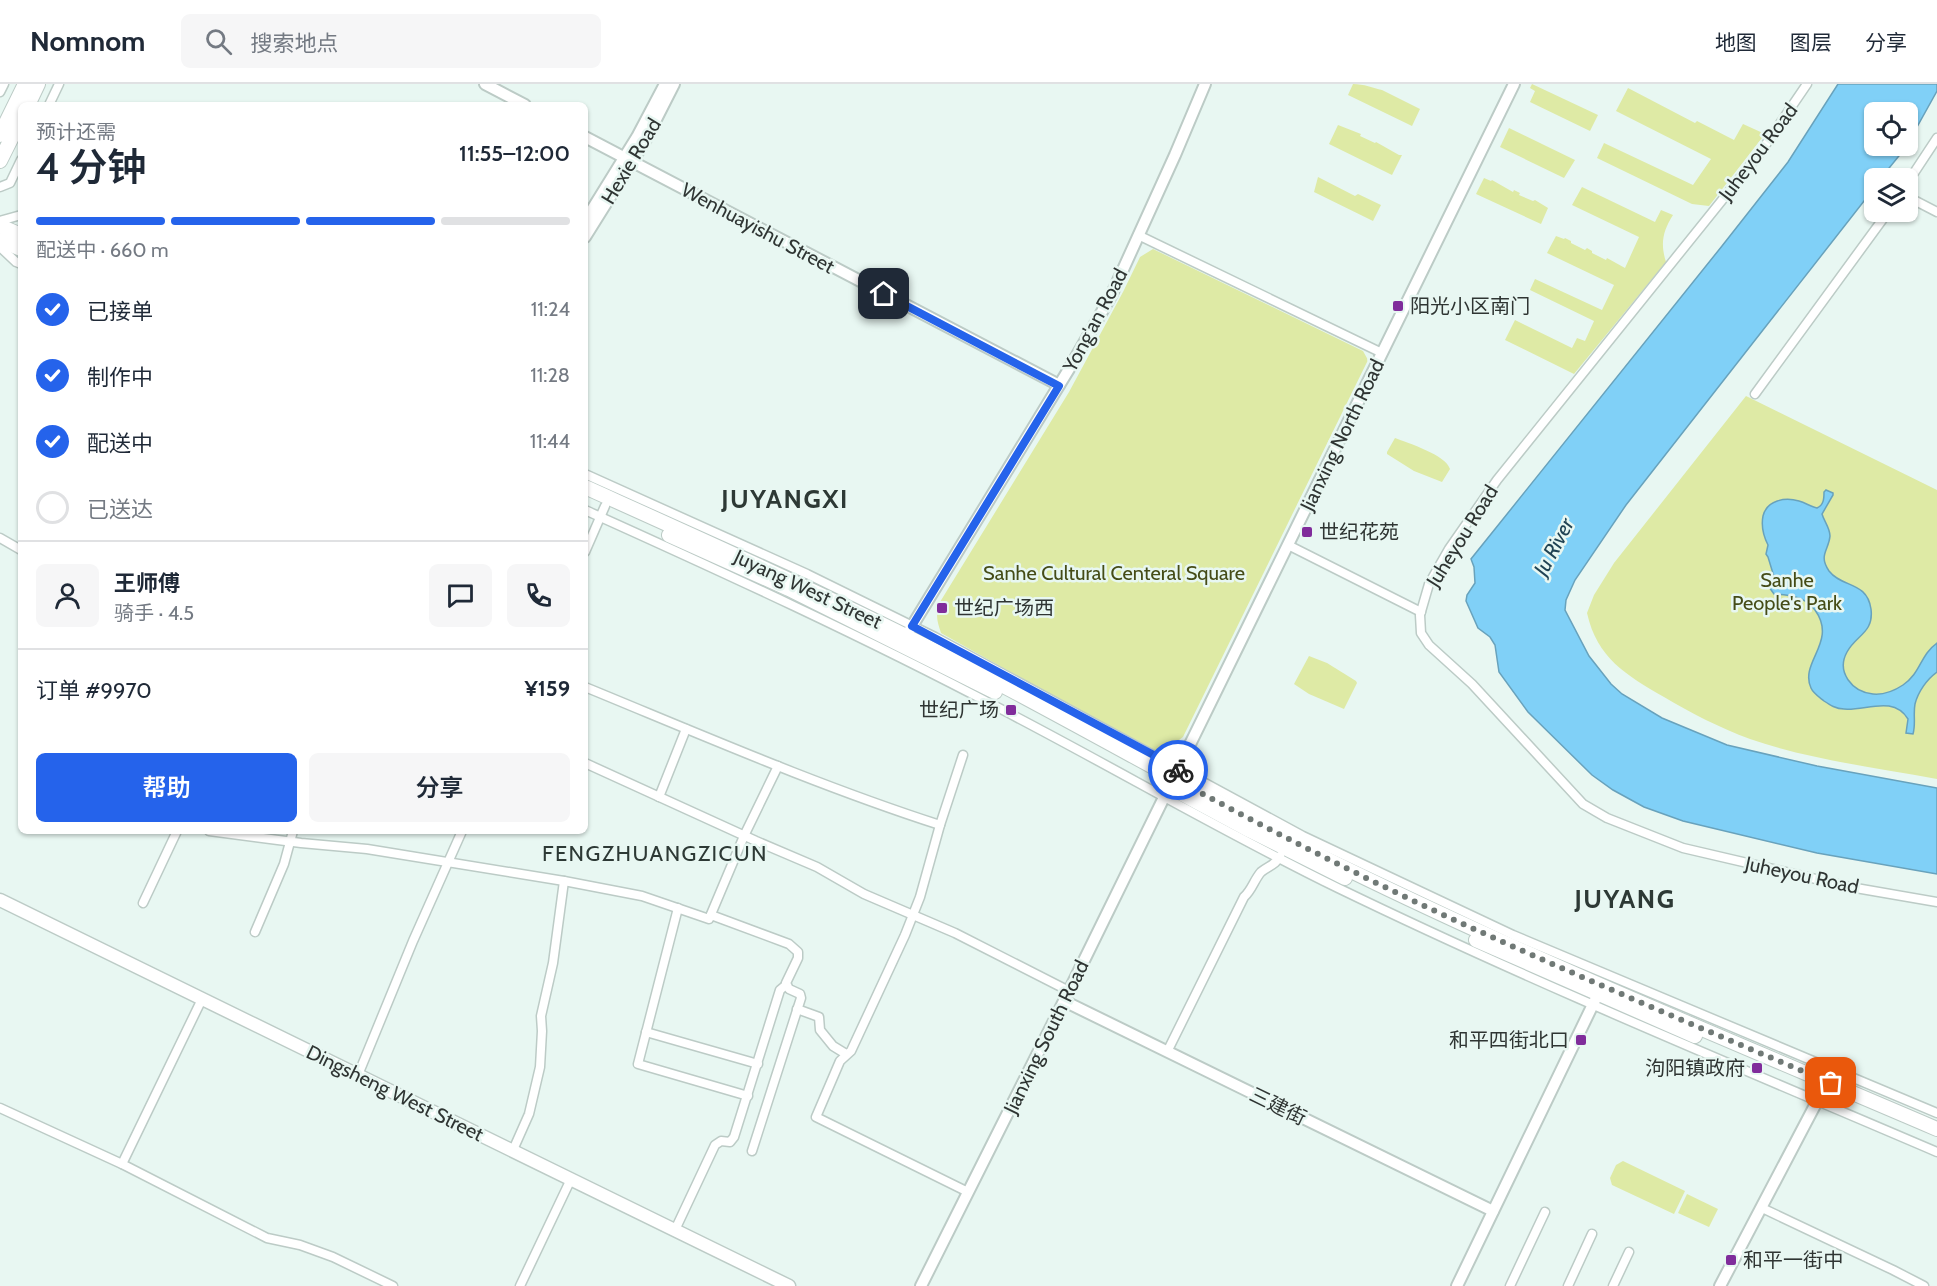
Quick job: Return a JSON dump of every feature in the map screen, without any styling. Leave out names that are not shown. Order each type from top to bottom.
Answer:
[{"type":"main road","points":[[0,135],[25,84]]},
{"type":"main road","points":[[29,102],[38,84]]},
{"type":"main road","points":[[0,161],[18,125]]},
{"type":"main road","points":[[0,226],[18,234]]},
{"type":"main road","points":[[0,240],[18,248]]},
{"type":"main road","name":"Juyang West Street","points":[[588,488],[909,631],[1171,783],[1281,853],[1445,926],[1595,1000],[1820,1096],[1937,1139]]},
{"type":"main road","name":"Juyang West Street","points":[[588,500],[603,512],[778,584],[928,657],[1171,783],[1449,917],[1630,998],[1937,1129]]},
{"type":"main road","name":"Dingsheng West Street","points":[[0,900],[789,1286]]},
{"type":"street","points":[[0,92],[4,84]]},
{"type":"street","points":[[50,102],[59,84]]},
{"type":"street","points":[[485,84],[519,102]]},
{"type":"street","name":"Hexie Road","points":[[588,232],[628,159],[665,84]]},
{"type":"street","name":"Hexie Road","points":[[588,217],[628,159],[674,84]]},
{"type":"street","points":[[1192,84],[1204,86]]},
{"type":"street","name":"Jianxing North Road","points":[[1171,783],[1514,84]]},
{"type":"street","name":"Juheyou Road","points":[[1807,84],[1760,153],[1497,480],[1436,570],[1429,584],[1421,612],[1421,633],[1429,645],[1472,684],[1572,793],[1591,810],[1641,832],[1700,853],[1850,886],[1937,902]]},
{"type":"street","name":"Yong'an Road","points":[[909,631],[1059,386],[1111,296],[1204,86]]},
{"type":"street","points":[[1917,168],[1937,138]]},
{"type":"street","name":"Wenhuayishu Street","points":[[588,139],[1059,386]]},
{"type":"street","points":[[0,187],[10,183],[18,166]]},
{"type":"street","points":[[1918,202],[1937,212]]},
{"type":"street","points":[[0,221],[18,216]]},
{"type":"street","points":[[1755,394],[1881,222]]},
{"type":"street","points":[[1138,236],[1382,353]]},
{"type":"street","points":[[0,247],[18,263]]},
{"type":"street","points":[[588,475],[807,574],[909,631]]},
{"type":"street","points":[[588,510],[603,512],[588,545]]},
{"type":"street","points":[[0,538],[18,548]]},
{"type":"street","points":[[1288,545],[1421,612]]},
{"type":"street","points":[[588,688],[778,766],[885,807],[940,825]]},
{"type":"street","points":[[659,797],[686,729]]},
{"type":"street","points":[[963,755],[940,825],[921,897],[851,1051],[840,1061],[816,1117],[968,1192]]},
{"type":"street","points":[[588,764],[744,836],[818,867],[864,894],[955,933],[1066,996]]},
{"type":"street","points":[[231,834],[367,849],[564,881],[642,896],[709,919],[744,836],[778,766]]},
{"type":"street","points":[[1171,783],[1303,836],[1513,935],[1937,1113]]},
{"type":"street","name":"Jianxing South Road","points":[[921,1286],[1171,783]]},
{"type":"street","points":[[143,903],[176,834]]},
{"type":"street","points":[[255,932],[284,864],[292,834]]},
{"type":"street","points":[[358,1075],[461,834]]},
{"type":"street","points":[[1167,1052],[1244,897],[1263,870],[1277,862],[1281,853]]},
{"type":"street","points":[[513,1150],[529,1114],[540,1067],[543,1031],[541,1016],[553,963],[564,881]]},
{"type":"street","points":[[678,908],[638,1064],[748,1096]]},
{"type":"street","points":[[675,1230],[716,1145],[721,1141],[730,1142],[734,1137],[780,990],[786,985],[798,958],[796,950],[789,944],[711,915]]},
{"type":"street","points":[[752,1151],[801,996],[786,985]]},
{"type":"street","name":"三建街","points":[[1066,996],[1167,1052],[1493,1211]]},
{"type":"street","points":[[122,1164],[202,999]]},
{"type":"street","points":[[1457,1286],[1595,1000]]},
{"type":"street","points":[[797,1009],[819,1017],[820,1030],[833,1046],[846,1054]]},
{"type":"street","points":[[646,1032],[758,1064]]},
{"type":"street","points":[[1720,1286],[1820,1096],[1937,1152]]},
{"type":"street","points":[[0,1108],[122,1164],[267,1238],[300,1245],[333,1257],[393,1286]]},
{"type":"street","points":[[520,1286],[571,1179]]},
{"type":"street","points":[[1762,1208],[1924,1286]]},
{"type":"street","points":[[1510,1286],[1545,1212]]},
{"type":"street","points":[[1568,1286],[1592,1234]]},
{"type":"street","points":[[1614,1286],[1629,1252]]},
{"type":"green space","points":[[1353,84],[1382,90],[1420,109],[1412,126],[1348,95]]},
{"type":"green space","points":[[1532,84],[1598,115],[1590,131],[1530,102],[1535,91],[1530,88]]},
{"type":"green space","points":[[1628,88],[1695,123],[1697,121],[1734,140],[1743,124],[1765,134],[1709,206],[1692,204],[1597,158],[1604,143],[1693,185],[1711,159],[1616,111]]},
{"type":"green space","points":[[1338,125],[1402,155],[1392,175],[1329,144]]},
{"type":"green space","points":[[1509,128],[1575,160],[1564,178],[1500,147]]},
{"type":"green space","points":[[1318,177],[1355,196],[1358,194],[1381,205],[1373,221],[1314,192]]},
{"type":"green space","points":[[1484,178],[1513,192],[1514,190],[1520,193],[1519,195],[1535,200],[1548,208],[1541,224],[1476,194]]},
{"type":"green space","points":[[1582,187],[1655,222],[1661,210],[1673,215],[1664,237],[1663,249],[1666,262],[1574,374],[1505,340],[1515,320],[1572,348],[1577,338],[1585,341],[1594,321],[1530,290],[1535,279],[1602,310],[1614,285],[1547,253],[1556,236],[1565,238],[1585,250],[1587,248],[1592,253],[1625,268],[1639,237],[1572,205]]},
{"type":"green space","name":"Sanhe Cultural Centeral Square","points":[[1153,249],[1363,351],[1368,360],[1183,737],[1167,749],[1153,752],[941,633],[937,614],[940,602],[1069,392],[1140,257]]},
{"type":"green space","name":"Sanhe People's Park","points":[[1746,396],[1937,490],[1937,779],[1818,758],[1739,735],[1674,703],[1637,681],[1615,664],[1598,642],[1587,613],[1594,595],[1614,563]]},
{"type":"green space","points":[[1395,438],[1442,459],[1450,469],[1442,482],[1414,471],[1387,454]]},
{"type":"green space","points":[[1309,656],[1327,663],[1356,681],[1344,709],[1309,694],[1294,684]]},
{"type":"green space","points":[[1623,1161],[1685,1191],[1674,1214],[1612,1185],[1610,1178],[1616,1165]]},
{"type":"green space","points":[[1687,1194],[1718,1209],[1709,1227],[1678,1213]]},
{"type":"water","name":"Ju River","points":[[1838,84],[1937,84],[1937,91],[1918,125],[1918,102],[1864,102],[1864,156],[1899,156],[1889,168],[1864,168],[1864,201],[1626,505],[1575,580],[1566,600],[1565,610],[1589,656],[1611,684],[1622,694],[1662,718],[1727,745],[1817,766],[1937,788],[1937,874],[1817,853],[1683,821],[1644,807],[1613,790],[1592,775],[1528,712],[1499,672],[1495,645],[1490,637],[1478,628],[1466,601],[1475,583],[1471,559],[1788,162]]},
{"type":"water","points":[[1826,490],[1833,495],[1822,514],[1830,536],[1824,561],[1834,576],[1865,594],[1871,609],[1867,629],[1851,646],[1844,659],[1843,667],[1848,680],[1865,692],[1877,694],[1892,691],[1909,680],[1927,653],[1937,643],[1937,672],[1926,682],[1916,699],[1913,734],[1906,733],[1908,719],[1895,708],[1879,706],[1841,709],[1829,704],[1815,693],[1811,688],[1809,678],[1810,669],[1821,642],[1821,621],[1811,605],[1791,596],[1774,594],[1769,587],[1775,580],[1766,554],[1768,545],[1762,524],[1765,511],[1772,503],[1788,499],[1817,508],[1824,499]]},
{"type":"way so far","points":[[1178,770],[1173,778],[1253,822],[1347,869],[1535,956],[1831,1083]]},
{"type":"place","name":"阳光小区南门","points":[[1398,306]]},
{"type":"place","name":"世纪花苑","points":[[1307,532]]},
{"type":"place","name":"世纪广场西","points":[[942,608]]},
{"type":"place","name":"世纪广场","points":[[1011,710]]},
{"type":"place","name":"和平四街北口","points":[[1581,1040]]},
{"type":"place","name":"泃阳镇政府","points":[[1757,1068]]},
{"type":"place","name":"和平一街中","points":[[1731,1260]]},
{"type":"district","name":"JUYANGXI","points":[[785,499]]},
{"type":"district","name":"FENGZHUANGZICUN","points":[[655,853]]},
{"type":"district","name":"JUYANG","points":[[1625,899]]},
{"type":"route","points":[[884,294],[1059,386],[912,626],[1178,770]]}]
